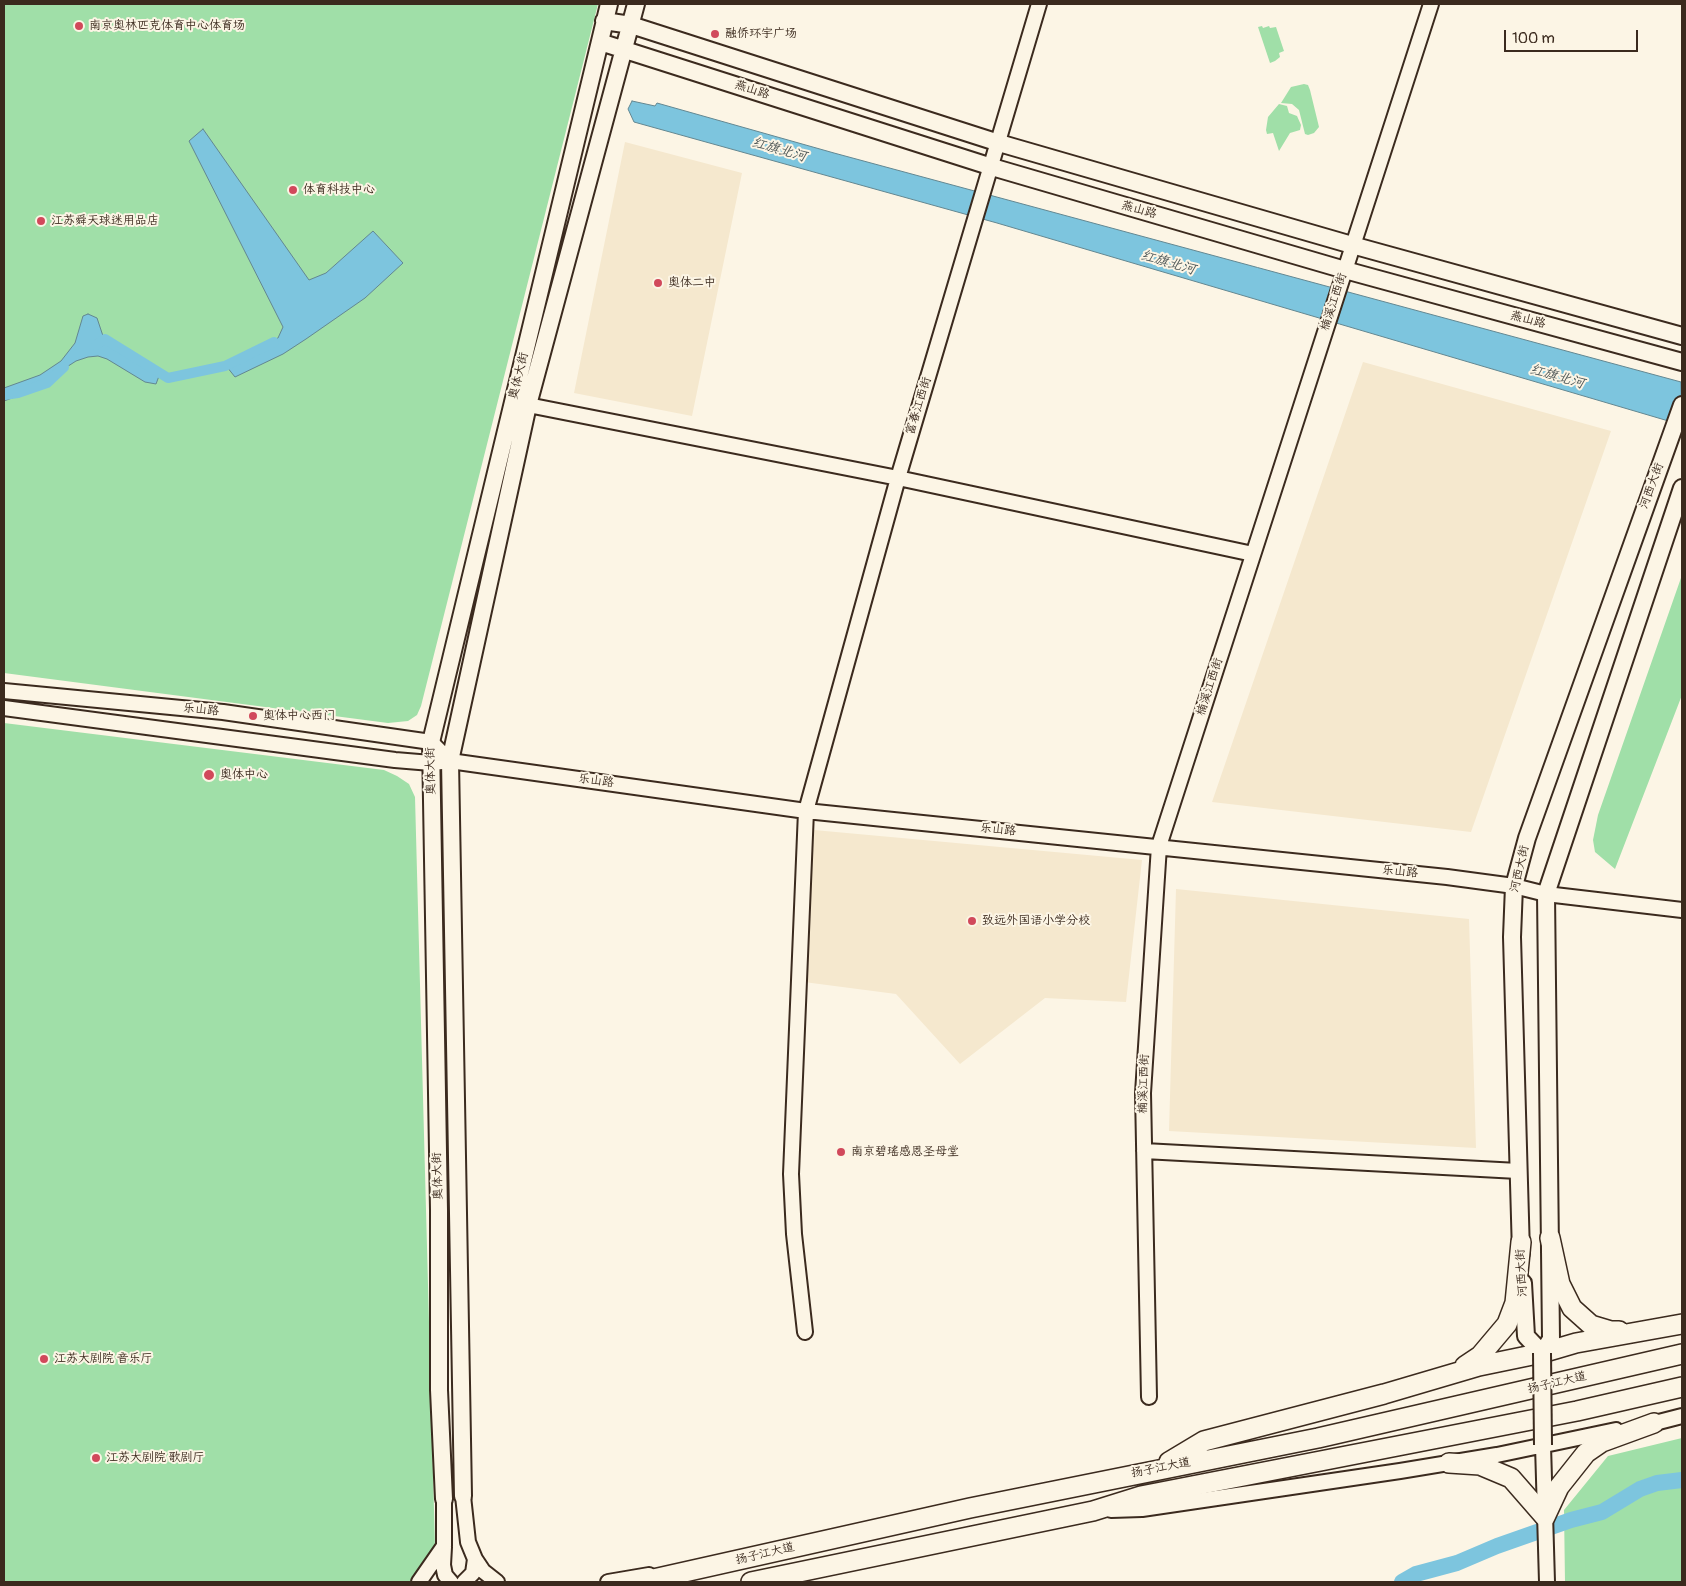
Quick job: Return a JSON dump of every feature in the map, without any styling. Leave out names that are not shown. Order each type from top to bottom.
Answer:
[{"type":"highway","points":[[1550,1238],[1560,1284],[1572,1308],[1582,1319],[1591,1325],[1611,1331],[1643,1330]]},
{"type":"highway","points":[[1446,1376],[1480,1356],[1507,1324],[1515,1303],[1521,1242]]},
{"type":"highway","points":[[1155,1470],[1204,1441],[1479,1366],[1542,1353],[1576,1343],[1682,1324]]},
{"type":"highway","name":"扬子江大道","points":[[640,1582],[970,1508],[1318,1438],[1682,1354]]},
{"type":"highway","name":"扬子江大道","points":[[751,1582],[1093,1511],[1151,1494],[1577,1411],[1682,1388]]},
{"type":"highway","points":[[1449,1463],[1480,1465],[1511,1478],[1545,1518],[1559,1487],[1586,1453],[1602,1442],[1654,1423]]},
{"type":"main road","name":"奥体大街","points":[[444,1499],[439,1390],[439,1210],[431,742],[609,4]]},
{"type":"main road","name":"奥体大街","points":[[462,1496],[450,760],[528,406],[636,4]]},
{"type":"main road","name":"燕山路","points":[[604,22],[631,25],[999,143],[1353,246],[1682,336]]},
{"type":"main road","name":"燕山路","points":[[600,42],[992,167],[1345,270],[1682,362]]},
{"type":"main road","name":"河西大街","points":[[1542,1353],[1526,1336],[1518,1171],[1512,937],[1514,886],[1527,838],[1682,405]]},
{"type":"main road","points":[[1543,1445],[1542,1353],[1551,1339],[1546,894],[1682,488]]},
{"type":"street","name":"富春江西街","points":[[805,1332],[794,1234],[791,1174],[806,811],[898,478],[1039,4]]},
{"type":"street","name":"楠溪江西街","points":[[1149,1397],[1143,1093],[1159,846],[1431,4]]},
{"type":"street","points":[[528,406],[898,478],[1253,554]]},
{"type":"street","name":"乐山路","points":[[4,691],[223,712],[431,742]]},
{"type":"street","name":"乐山路","points":[[4,708],[431,764],[450,760],[806,811],[1159,846],[1514,886],[1546,894],[1682,910]]},
{"type":"street","points":[[431,742],[450,760]]},
{"type":"street","points":[[1144,1151],[1518,1171]]},
{"type":"street","name":"扬子江大道","points":[[1093,1511],[1142,1509],[1449,1463],[1682,1416]]},
{"type":"street","points":[[1543,1445],[1547,1582]]},
{"type":"street","points":[[462,1496],[468,1542],[475,1559],[484,1571],[497,1582]]},
{"type":"street","points":[[444,1499],[443,1565],[445,1575],[451,1582]]},
{"type":"street","points":[[419,1582],[444,1546]]},
{"type":"street","points":[[464,1582],[473,1573],[475,1559]]},
{"type":"street","points":[[608,1582],[731,1562]]},
{"type":"shaded area","name":"奥体二中","points":[[625,142],[742,173],[692,416],[574,393]]},
{"type":"shaded area","points":[[1363,362],[1611,431],[1471,832],[1212,802]]},
{"type":"shaded area","name":"致远外国语小学分校","points":[[814,830],[1142,860],[1126,1002],[1045,998],[960,1064],[896,994],[804,982]]},
{"type":"shaded area","points":[[1176,889],[1469,919],[1476,1148],[1169,1131]]},
{"type":"green space","points":[[4,4],[598,4],[421,706],[417,715],[408,721],[388,723],[4,673]]},
{"type":"green space","points":[[1262,26],[1263,28],[1269,26],[1270,28],[1276,27],[1284,51],[1279,53],[1280,57],[1270,63],[1258,27]]},
{"type":"green space","points":[[1308,85],[1310,90],[1319,127],[1314,133],[1308,135],[1305,134],[1299,110],[1292,104],[1281,103],[1291,87]]},
{"type":"green space","points":[[1279,104],[1287,106],[1289,113],[1297,116],[1301,125],[1300,130],[1290,133],[1279,151],[1273,133],[1267,134],[1266,130],[1268,117]]},
{"type":"green space","points":[[1682,575],[1682,695],[1615,869],[1595,852],[1593,840],[1598,815]]},
{"type":"green space","points":[[4,723],[384,770],[409,784],[415,797],[435,1547],[413,1582],[4,1582]]},
{"type":"green space","points":[[1682,1438],[1682,1582],[1565,1582],[1564,1510],[1608,1456]]},
{"type":"water","name":"红旗北河","points":[[632,101],[655,106],[657,103],[834,153],[1681,382],[1682,425],[997,223],[634,122],[628,109]]},
{"type":"water","points":[[203,129],[309,280],[326,273],[373,231],[403,263],[365,298],[306,339],[283,354],[235,377],[227,367],[278,338],[283,327],[189,141]]},
{"type":"water","points":[[88,314],[97,318],[103,336],[117,351],[155,371],[159,376],[156,384],[145,382],[107,359],[98,356],[88,357],[76,361],[28,392],[4,401],[4,388],[40,375],[61,361],[75,343],[83,316]]},
{"type":"waterway","points":[[96,345],[105,339],[168,378],[225,366],[274,342]]},
{"type":"waterway","points":[[4,395],[18,393],[47,383],[64,367]]},
{"type":"waterway","points":[[1402,1582],[1416,1574],[1457,1563],[1497,1546],[1571,1520],[1602,1512],[1640,1489],[1657,1483],[1682,1480]]},
{"type":"place","name":"南京奥林匹克体育中心体育场","points":[[79,26]]},
{"type":"place","name":"融侨环宇广场","points":[[715,34]]},
{"type":"place","name":"体育科技中心","points":[[293,190]]},
{"type":"place","name":"江苏舜天球迷用品店","points":[[41,221]]},
{"type":"place","name":"奥体二中","points":[[658,283]]},
{"type":"place","name":"奥体中心西门","points":[[253,716]]},
{"type":"place","name":"奥体中心","points":[[209,775]]},
{"type":"place","name":"致远外国语小学分校","points":[[972,921]]},
{"type":"place","name":"南京碧瑶感恩圣母堂","points":[[841,1152]]},
{"type":"place","name":"江苏大剧院 音乐厅","points":[[44,1359]]},
{"type":"place","name":"江苏大剧院 歌剧厅","points":[[96,1458]]}]
